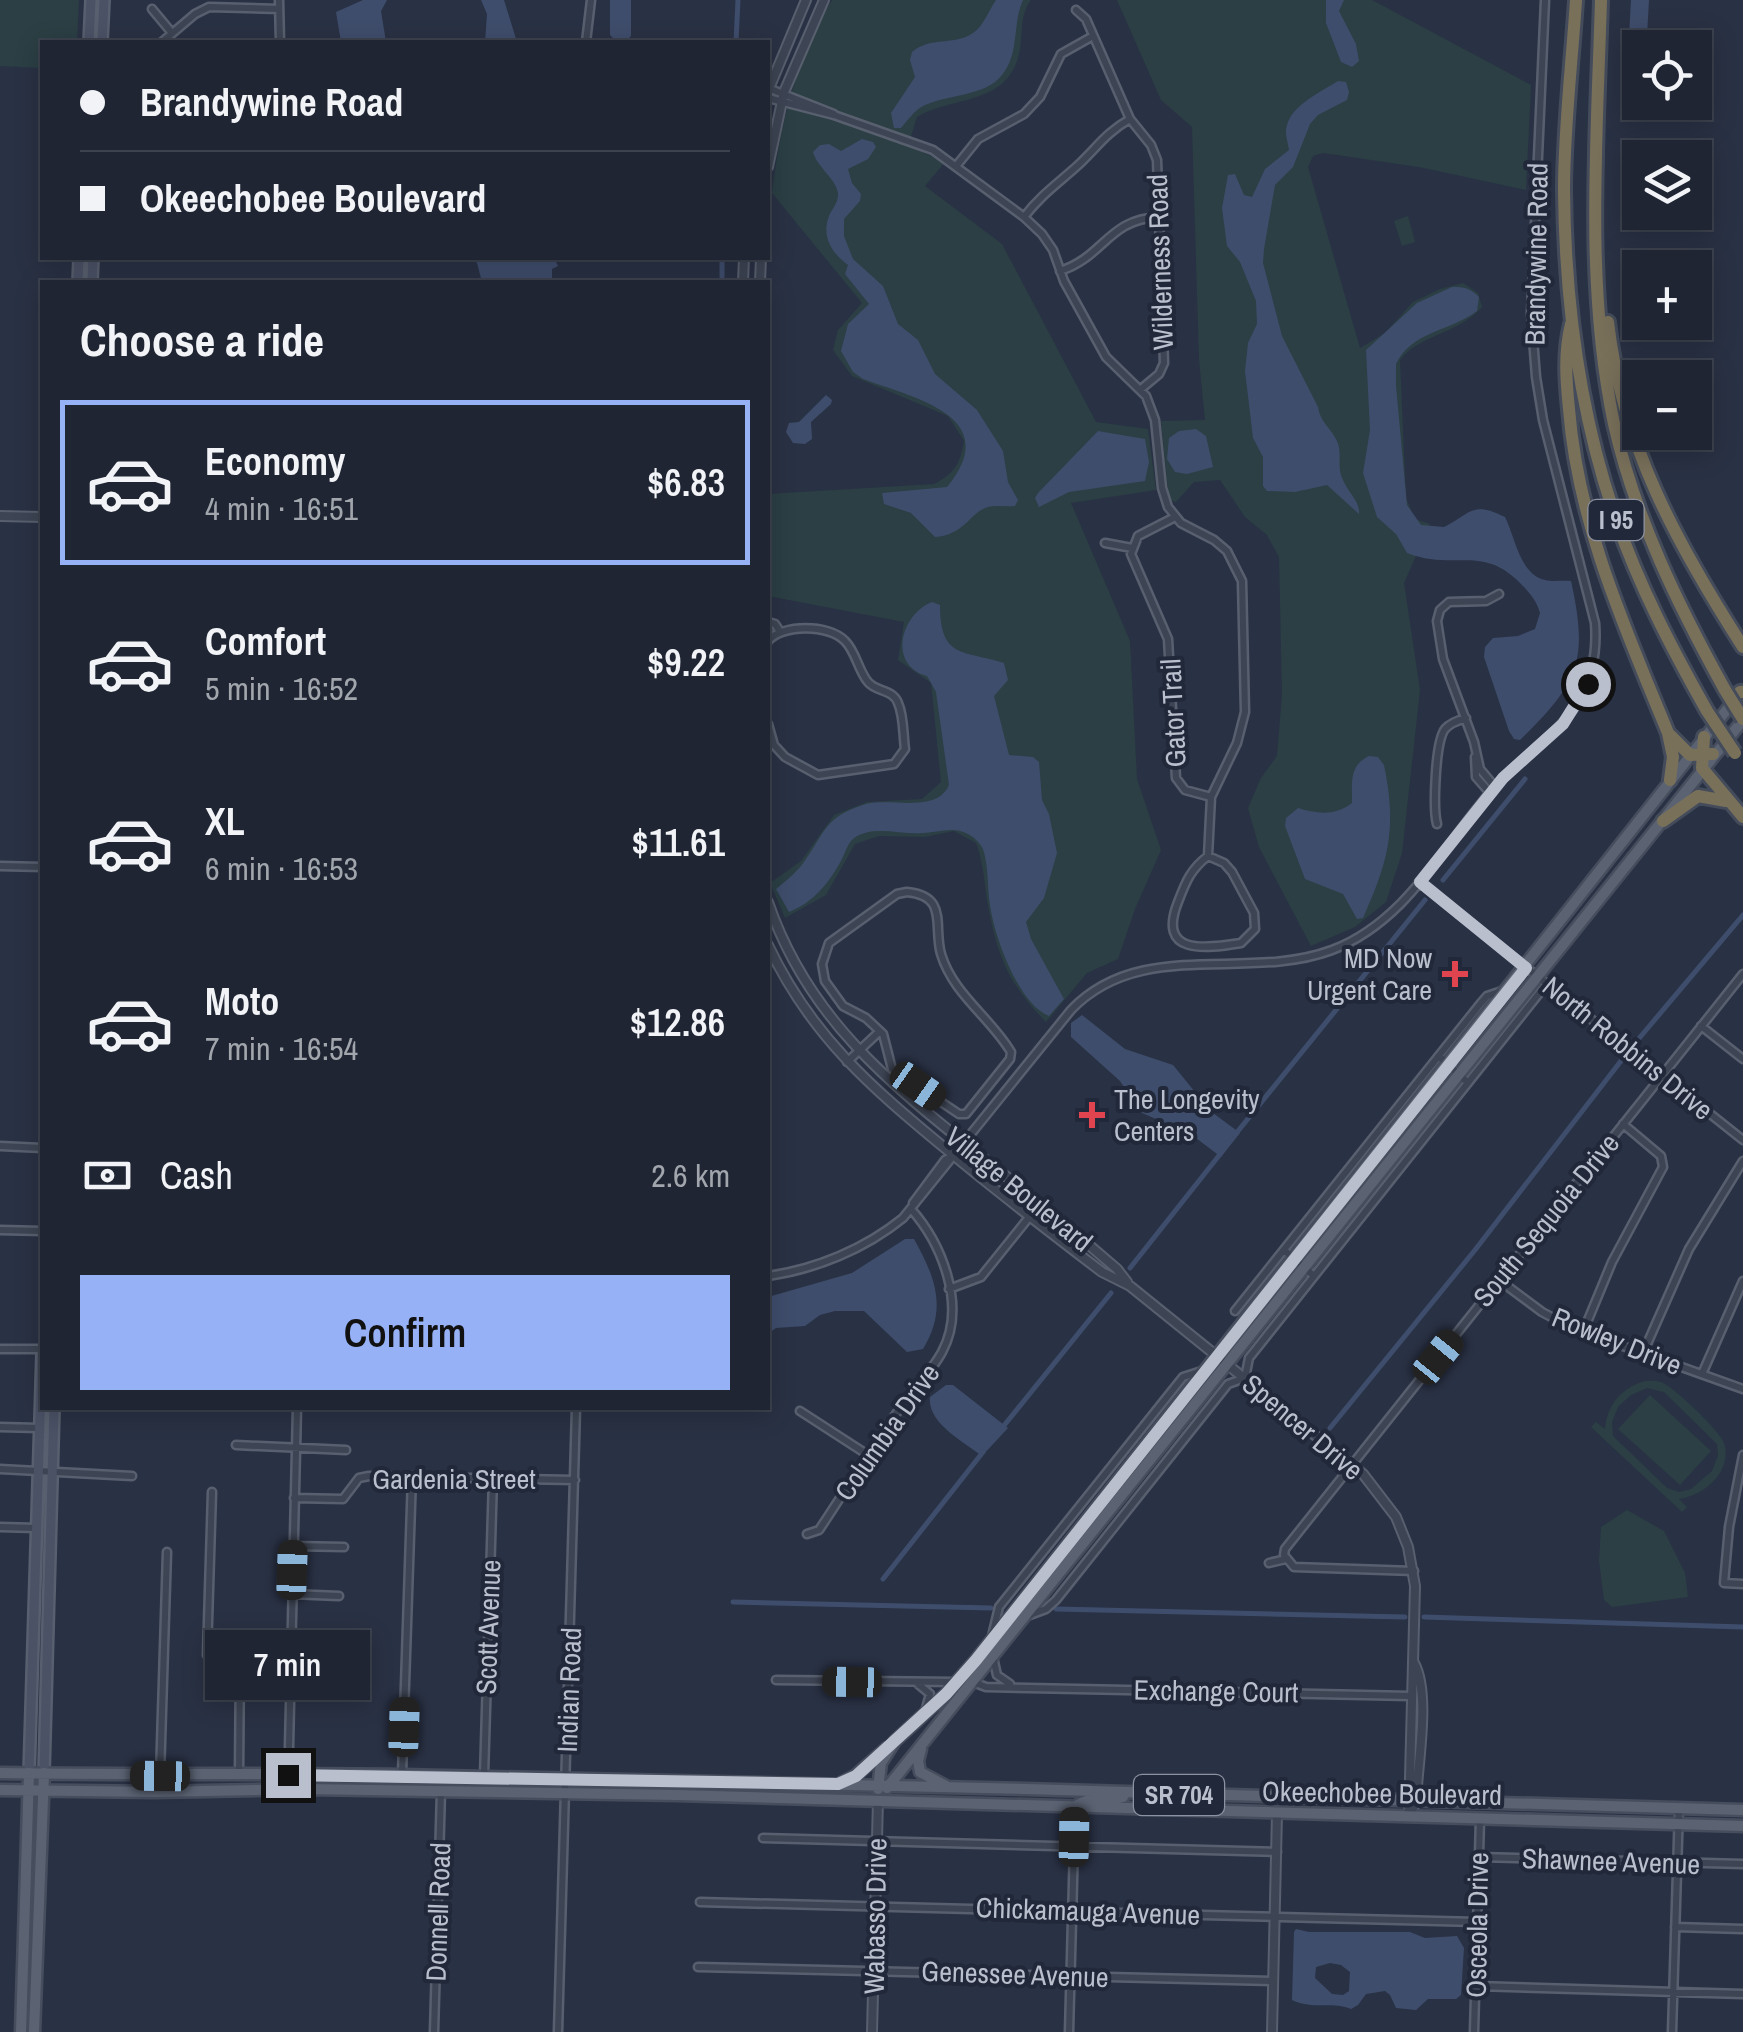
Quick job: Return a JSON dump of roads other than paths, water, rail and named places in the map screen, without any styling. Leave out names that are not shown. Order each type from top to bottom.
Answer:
[{"type":"highway","name":"I 95","points":[[1576,0],[1564,188],[1578,360],[1590,426],[1615,517],[1664,632],[1707,711],[1739,758]]},
{"type":"highway","name":"I 95","points":[[1600,0],[1596,220],[1600,334],[1615,427],[1657,554],[1688,623],[1743,719]]},
{"type":"highway","points":[[1596,220],[1618,385],[1636,447],[1676,539],[1743,647]]},
{"type":"highway","points":[[1574,312],[1566,364],[1579,487],[1602,568],[1668,733],[1673,757],[1670,780]]},
{"type":"highway","points":[[1728,624],[1743,638]]},
{"type":"highway","points":[[1668,733],[1702,758],[1728,802],[1743,817]]},
{"type":"highway","points":[[1702,758],[1704,737]]},
{"type":"highway","points":[[1663,821],[1698,796],[1715,796],[1728,802]]},
{"type":"main road","points":[[89,40],[91,0]]},
{"type":"main road","points":[[102,40],[104,0]]},
{"type":"main road","points":[[1704,737],[1742,691]]},
{"type":"main road","points":[[1453,1069],[1468,1060],[1585,890],[1670,780],[1702,758],[1743,719]]},
{"type":"main road","points":[[883,1786],[921,1748],[1026,1616],[1067,1554],[1144,1458],[1206,1370],[1222,1360],[1453,1069],[1508,990],[1580,922],[1663,821],[1702,758]]},
{"type":"main road","points":[[1601,896],[1596,890],[1598,883],[1619,856],[1630,832]]},
{"type":"main road","points":[[1580,922],[1589,896],[1585,890]]},
{"type":"main road","points":[[1144,1458],[1200,1397],[1252,1312],[1299,1263]]},
{"type":"main road","points":[[21,2032],[41,1410]]},
{"type":"main road","points":[[34,2032],[54,1410]]},
{"type":"main road","points":[[36,1548],[50,1562]]},
{"type":"main road","points":[[838,1784],[856,1776],[956,1682],[1049,1567],[1067,1554]]},
{"type":"main road","points":[[974,1682],[976,1660]]},
{"type":"main road","points":[[878,1800],[883,1786],[881,1763],[896,1741]]},
{"type":"main road","points":[[921,1748],[920,1772],[951,1788]]},
{"type":"main road","name":"Okeechobee Boulevard","points":[[0,1772],[566,1778],[1743,1810]]},
{"type":"main road","points":[[678,1794],[690,1789],[722,1788],[727,1782]]},
{"type":"main road","name":"Okeechobee Boulevard","points":[[0,1790],[678,1794],[1743,1826]]},
{"type":"main road","points":[[995,1804],[1024,1798],[1063,1800],[1078,1792]]},
{"type":"main road","points":[[1074,1807],[1084,1799],[1112,1800],[1134,1794]]},
{"type":"main road","points":[[1196,1810],[1254,1805],[1268,1797]]},
{"type":"main road","points":[[1278,1813],[1288,1805],[1325,1806],[1352,1800]]},
{"type":"main road","points":[[24,1920],[29,1935],[29,1984],[35,1992]]},
{"type":"street","points":[[280,0],[280,40]]},
{"type":"street","points":[[586,40],[591,0]]},
{"type":"street","points":[[770,84],[806,0]]},
{"type":"street","points":[[770,157],[782,97],[824,0]]},
{"type":"street","name":"Brandywine Road","points":[[770,1276],[841,1256],[892,1226],[1081,1000],[1111,979],[1149,968],[1284,961],[1318,955],[1369,931],[1420,882],[1493,790],[1572,712],[1588,684],[1596,642],[1593,611],[1543,420],[1536,377],[1531,313],[1545,0]]},
{"type":"street","points":[[164,40],[209,7],[279,10]]},
{"type":"street","points":[[152,10],[172,33]]},
{"type":"street","name":"Wilderness Road","points":[[1076,10],[1086,19],[1130,119],[1151,146],[1156,160],[1164,363],[1159,374],[1141,389]]},
{"type":"street","points":[[957,165],[978,139],[1024,114],[1040,97],[1061,54],[1093,36]]},
{"type":"street","points":[[770,90],[920,144],[957,165],[1024,217],[1046,240],[1106,357],[1141,389],[1153,411],[1162,492],[1175,518],[1221,545],[1235,561],[1242,582],[1243,721],[1237,743],[1211,797],[1208,856],[1190,870],[1172,918],[1173,933],[1180,942],[1191,946],[1241,943],[1253,933],[1254,914],[1230,868],[1208,856]]},
{"type":"street","points":[[770,98],[782,97]]},
{"type":"street","points":[[1024,217],[1042,193],[1072,170],[1106,134],[1130,119]]},
{"type":"street","points":[[1060,271],[1080,263],[1130,221],[1159,217]]},
{"type":"street","points":[[0,516],[40,517]]},
{"type":"street","points":[[1106,543],[1132,548],[1141,534],[1175,518]]},
{"type":"street","name":"Gator Trail","points":[[1132,548],[1134,562],[1168,639],[1176,778],[1185,790],[1211,797]]},
{"type":"street","points":[[1493,790],[1482,774],[1466,718],[1442,659],[1437,617],[1452,600],[1494,599],[1499,594]]},
{"type":"street","points":[[770,623],[780,630]]},
{"type":"street","points":[[770,639],[780,630],[790,628],[830,632],[844,640],[869,684],[897,700],[905,750],[894,764],[818,775],[785,758],[770,736]]},
{"type":"street","points":[[1438,824],[1434,806],[1442,734],[1454,722],[1466,718]]},
{"type":"street","points":[[0,866],[40,867]]},
{"type":"street","name":"North Robbins Drive","points":[[1420,882],[1743,1140]]},
{"type":"street","points":[[915,892],[934,905],[942,956],[964,998],[1008,1046],[1011,1056],[966,1114],[958,1114],[892,1069],[880,1030],[843,1006],[826,981],[824,954],[829,943],[897,894],[915,892]]},
{"type":"street","name":"Village Boulevard","points":[[770,906],[805,978],[859,1052],[901,1093],[1117,1269],[1130,1286]]},
{"type":"street","name":"Village Boulevard","points":[[770,949],[791,989],[847,1062],[890,1105],[1102,1272],[1130,1286],[1222,1360]]},
{"type":"street","name":"South Sequoia Drive","points":[[1285,1557],[1285,1549],[1743,974]]},
{"type":"street","points":[[1026,1616],[1051,1606],[1228,1384],[1245,1378],[1247,1360],[1541,992],[1553,988]]},
{"type":"street","points":[[1235,1312],[1485,998],[1508,990]]},
{"type":"street","points":[[1701,1026],[1743,1059]]},
{"type":"street","points":[[847,1062],[880,1030]]},
{"type":"street","points":[[1438,1056],[1468,1083]]},
{"type":"street","points":[[1468,1060],[1468,1083]]},
{"type":"street","points":[[1008,1062],[1022,1072]]},
{"type":"street","points":[[1584,1332],[1612,1262],[1663,1167],[1658,1153],[1623,1124]]},
{"type":"street","points":[[0,1146],[40,1148]]},
{"type":"street","points":[[1361,1153],[1392,1179]]},
{"type":"street","points":[[1642,1353],[1688,1249],[1743,1162]]},
{"type":"street","name":"Columbia Drive","points":[[807,1534],[819,1530],[944,1348],[949,1289],[939,1251],[910,1209]]},
{"type":"street","points":[[949,1289],[967,1285],[986,1272],[1030,1216]]},
{"type":"street","points":[[0,1230],[40,1231]]},
{"type":"street","points":[[1284,1250],[1314,1276]]},
{"type":"street","name":"Rowley Drive","points":[[1499,1280],[1542,1312],[1584,1332],[1743,1389]]},
{"type":"street","points":[[1702,1374],[1743,1280]]},
{"type":"street","points":[[1245,1298],[1252,1312]]},
{"type":"street","points":[[0,1349],[40,1351]]},
{"type":"street","name":"Spencer Drive","points":[[1222,1360],[1352,1464],[1390,1508],[1403,1532],[1414,1571],[1409,1729],[1412,1802]]},
{"type":"street","points":[[992,1638],[997,1612],[1183,1376],[1206,1370]]},
{"type":"street","points":[[1197,1421],[1200,1397]]},
{"type":"street","points":[[288,1789],[297,1410]]},
{"type":"street","name":"Indian Road","points":[[558,2032],[576,1410]]},
{"type":"street","points":[[800,1411],[868,1455]]},
{"type":"street","points":[[0,1427],[41,1428]]},
{"type":"street","points":[[1129,1444],[1144,1458]]},
{"type":"street","points":[[236,1445],[346,1450]]},
{"type":"street","points":[[1743,1454],[1729,1527],[1724,1584],[1743,1584]]},
{"type":"street","points":[[0,1469],[132,1476]]},
{"type":"street","name":"Gardenia Street","points":[[294,1498],[343,1499],[364,1476],[575,1480]]},
{"type":"street","points":[[402,1776],[412,1476]]},
{"type":"street","name":"Scott Avenue","points":[[484,1777],[493,1478]]},
{"type":"street","points":[[212,1492],[207,1655],[240,1656],[238,1776]]},
{"type":"street","points":[[0,1528],[37,1528]]},
{"type":"street","points":[[292,1546],[344,1547]]},
{"type":"street","points":[[160,1776],[166,1552]]},
{"type":"street","points":[[1067,1554],[1082,1566]]},
{"type":"street","points":[[1269,1562],[1285,1557],[1294,1567],[1414,1571]]},
{"type":"street","points":[[1026,1574],[1049,1567]]},
{"type":"street","points":[[291,1594],[340,1596]]},
{"type":"street","points":[[289,1643],[339,1645]]},
{"type":"street","points":[[993,1657],[1000,1679],[1021,1686]]},
{"type":"street","name":"Spencer Drive","points":[[1409,1816],[1419,1741],[1420,1699],[1414,1663]]},
{"type":"street","points":[[776,1680],[956,1682]]},
{"type":"street","points":[[916,1682],[926,1688],[930,1698],[917,1720]]},
{"type":"street","name":"Exchange Court","points":[[974,1682],[986,1686],[1410,1696]]},
{"type":"street","points":[[1409,1729],[1419,1741]]},
{"type":"street","name":"Donnell Road","points":[[434,2032],[441,1791]]},
{"type":"street","name":"Wabasso Drive","points":[[872,2032],[878,1800]]},
{"type":"street","points":[[1069,2032],[1074,1807]]},
{"type":"street","points":[[1672,2032],[1680,1808]]},
{"type":"street","points":[[1272,2032],[1278,1813]]},
{"type":"street","name":"Osceola Drive","points":[[1474,2032],[1480,1818]]},
{"type":"street","points":[[763,1838],[1276,1852]]},
{"type":"street","name":"Shawnee Avenue","points":[[1479,1857],[1743,1864]]},
{"type":"street","name":"Chickamauga Avenue","points":[[700,1902],[1477,1922]]},
{"type":"street","points":[[1675,1927],[1743,1929]]},
{"type":"street","name":"Genessee Avenue","points":[[698,1967],[1273,1981]]},
{"type":"street","points":[[1476,1986],[1743,1994]]},
{"type":"water","points":[[363,0],[387,0],[381,11],[386,40],[341,40],[336,12]]},
{"type":"water","points":[[481,0],[504,0],[516,40],[485,40],[487,14]]},
{"type":"water","points":[[610,0],[631,0],[631,36],[615,40],[610,35]]},
{"type":"water","points":[[996,0],[1023,0],[1014,48],[1002,75],[976,91],[923,106],[901,128],[894,128],[891,113],[915,77],[912,52],[927,44],[973,33]]},
{"type":"water","points":[[1326,0],[1344,0],[1339,11],[1356,44],[1359,61],[1352,67],[1341,62],[1326,23]]},
{"type":"water","points":[[1631,0],[1649,0],[1647,30],[1629,30]]},
{"type":"water","points":[[1338,81],[1346,82],[1347,100],[1318,115],[1310,124],[1293,167],[1275,185],[1263,263],[1282,336],[1321,417],[1337,441],[1341,475],[1359,514],[1327,485],[1295,492],[1267,491],[1263,486],[1263,457],[1253,438],[1245,371],[1248,343],[1257,324],[1256,301],[1240,262],[1227,246],[1222,208],[1228,175],[1235,174],[1244,195],[1252,197],[1265,169],[1289,150],[1286,128],[1295,111]]},
{"type":"water","points":[[862,139],[876,147],[868,159],[848,169],[861,194],[860,201],[844,219],[844,236],[853,259],[883,286],[898,324],[918,340],[935,374],[977,410],[1003,451],[1008,482],[1018,500],[1015,506],[982,510],[960,528],[935,537],[911,513],[884,504],[882,493],[947,487],[962,463],[966,443],[959,427],[946,413],[927,403],[863,379],[853,372],[841,351],[848,324],[869,304],[845,274],[848,265],[830,244],[827,224],[838,193],[813,152],[820,145],[829,144],[841,151]]},
{"type":"water","points":[[474,260],[555,260],[558,266],[552,269],[552,280],[481,280]]},
{"type":"water","points":[[1452,287],[1467,289],[1479,297],[1477,311],[1421,338],[1396,364],[1407,505],[1421,525],[1444,527],[1478,509],[1505,517],[1529,570],[1545,580],[1571,581],[1579,632],[1574,670],[1555,702],[1520,740],[1514,739],[1509,731],[1484,657],[1485,647],[1493,638],[1518,636],[1535,629],[1540,613],[1536,602],[1509,573],[1495,565],[1407,553],[1396,534],[1377,517],[1363,473],[1370,430],[1366,350],[1417,303]]},
{"type":"water","points":[[826,395],[831,404],[811,422],[812,439],[805,444],[793,443],[786,432],[789,423],[799,422]]},
{"type":"water","points":[[1196,429],[1206,436],[1213,467],[1187,474],[1175,472],[1167,459],[1169,438],[1179,431]]},
{"type":"water","points":[[1098,431],[1145,439],[1149,462],[1145,481],[1069,492],[1039,507],[1035,498],[1038,493]]},
{"type":"water","points":[[932,602],[940,605],[949,644],[1004,663],[1008,680],[994,696],[1009,755],[1033,757],[1039,762],[1042,800],[1057,853],[1044,898],[1026,922],[1031,939],[1064,999],[1049,1016],[1028,998],[1010,968],[992,918],[983,849],[968,834],[951,830],[869,832],[851,841],[832,876],[806,903],[789,912],[776,889],[798,869],[827,827],[841,815],[873,803],[934,800],[949,785],[936,692],[927,676],[914,670],[903,651],[906,628],[921,608]]},
{"type":"water","points":[[1369,756],[1378,757],[1384,765],[1390,826],[1379,878],[1363,918],[1357,919],[1343,894],[1305,879],[1285,826],[1286,818],[1298,808],[1326,813],[1352,803],[1355,770]]},
{"type":"water","points":[[1082,1015],[1125,1049],[1173,1065],[1195,1092],[1198,1102],[1240,1133],[1221,1157],[1192,1135],[1140,1112],[1120,1081],[1071,1037],[1071,1023]]},
{"type":"water","points":[[905,1239],[914,1239],[936,1293],[935,1320],[923,1349],[907,1352],[864,1311],[835,1311],[820,1315],[805,1326],[776,1328],[770,1332],[770,1296],[852,1273]]},
{"type":"water","points":[[946,1385],[953,1385],[1008,1428],[982,1456],[948,1431],[934,1415],[930,1397]]},
{"type":"water","points":[[1296,1929],[1410,1932],[1425,1938],[1457,1936],[1464,1948],[1461,1995],[1456,1999],[1428,1999],[1416,2010],[1396,2008],[1385,1991],[1366,1994],[1351,2009],[1292,2000]],"holes":[[[1341,1965],[1350,1972],[1349,1991],[1332,1994],[1315,1978],[1316,1967]]]},
{"type":"waterway","points":[[736,40],[738,0]]},
{"type":"waterway","points":[[722,260],[722,280]]},
{"type":"waterway","points":[[1443,880],[1525,779]]},
{"type":"waterway","points":[[1234,1136],[1425,900]]},
{"type":"waterway","points":[[1636,1042],[1743,915]]},
{"type":"waterway","points":[[1330,1428],[1475,1250],[1624,1057]]},
{"type":"waterway","points":[[1130,1268],[1221,1153]]},
{"type":"waterway","points":[[1002,1428],[1111,1293]]},
{"type":"waterway","points":[[883,1579],[983,1452]]},
{"type":"waterway","points":[[733,1602],[991,1608]]},
{"type":"waterway","points":[[1056,1609],[1405,1617]]},
{"type":"waterway","points":[[1424,1617],[1743,1627]]},
{"type":"place","name":"MD Now Urgent Care","points":[[1455,974]]},
{"type":"place","name":"The Longevity Centers","points":[[1092,1115]]}]
